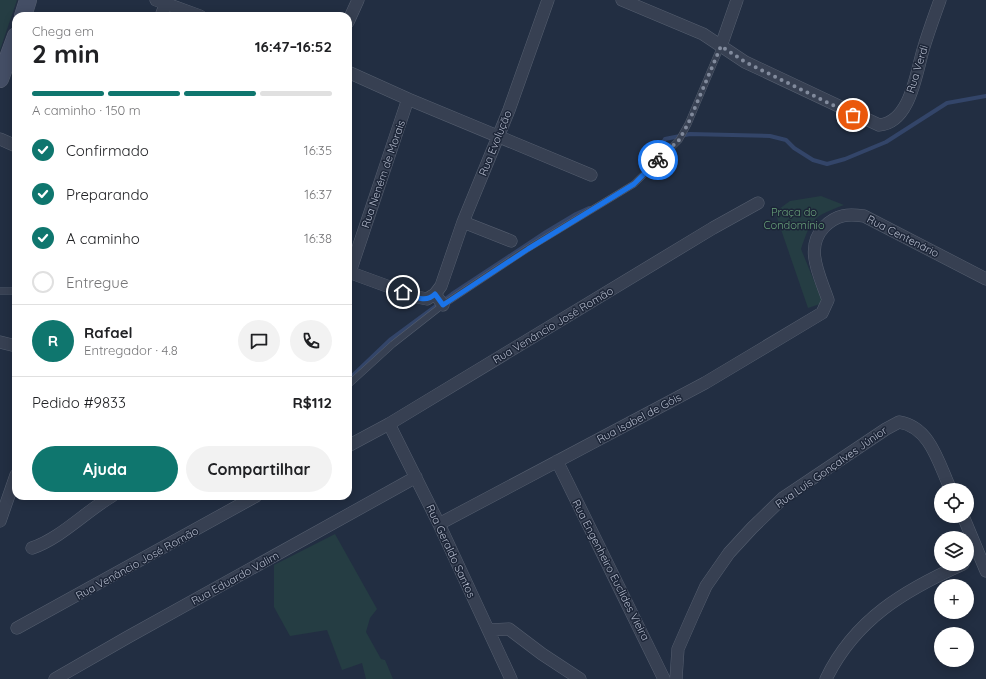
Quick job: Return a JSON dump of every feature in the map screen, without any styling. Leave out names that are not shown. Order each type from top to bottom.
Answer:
[{"type":"main road","points":[[24,12],[28,0]]},
{"type":"main road","points":[[0,79],[12,47]]},
{"type":"street","points":[[352,13],[358,0]]},
{"type":"street","name":"Rua Evolução","points":[[438,290],[498,136],[548,0]]},
{"type":"street","points":[[622,0],[703,34],[721,46],[737,0]]},
{"type":"street","name":"Rua Verdi","points":[[721,46],[745,62],[879,125],[887,124],[902,111],[911,94],[940,0]]},
{"type":"street","points":[[162,12],[163,1],[190,12]]},
{"type":"street","points":[[352,74],[408,99],[591,175]]},
{"type":"street","name":"Rua Neném de Morais","points":[[408,99],[352,261],[352,271],[354,274],[423,299],[430,298],[438,290]]},
{"type":"street","points":[[0,139],[12,144]]},
{"type":"street","name":"Rua Venâncio José Romão","points":[[352,444],[389,424],[713,228],[758,203]]},
{"type":"street","name":"Rua Centenário","points":[[828,300],[816,270],[814,256],[815,241],[828,222],[839,216],[849,214],[864,216],[986,279]]},
{"type":"street","points":[[464,222],[511,241]]},
{"type":"street","points":[[438,290],[443,305]]},
{"type":"street","name":"Rua Isabel de Góis","points":[[439,524],[705,383],[822,313],[828,300]]},
{"type":"street","points":[[0,342],[12,345]]},
{"type":"street","name":"Rua Luís Gonçalves Júnior","points":[[676,679],[678,649],[706,586],[729,553],[752,528],[784,498],[886,429],[899,422],[914,426],[926,437],[948,483]]},
{"type":"street","name":"Rua Geraldo Santos","points":[[389,424],[439,524],[511,679]]},
{"type":"street","name":"Rua Engenheiro Euclides Vieira","points":[[556,461],[664,679]]},
{"type":"street","name":"Rua Eduardo Valim","points":[[55,679],[128,636],[416,478]]},
{"type":"street","points":[[0,521],[12,486]]},
{"type":"street","points":[[32,548],[43,544],[105,500]]},
{"type":"street","name":"Rua Venâncio José Romão","points":[[16,628],[247,500]]},
{"type":"street","points":[[967,523],[984,555],[986,571]]},
{"type":"street","points":[[974,559],[984,555]]},
{"type":"street","points":[[826,679],[838,658],[854,637],[880,610],[931,578],[948,571]]},
{"type":"street","points":[[489,630],[509,629],[542,654],[580,679]]},
{"type":"lane","points":[[352,381],[393,344],[443,305],[528,249],[634,184],[679,140],[688,124],[721,46]]},
{"type":"lane","points":[[0,291],[12,291]]},
{"type":"green space","points":[[0,0],[17,0],[12,12],[0,50]]},
{"type":"green space","name":"Praça do Condomínio","points":[[821,196],[844,205],[826,212],[811,224],[801,249],[823,303],[808,308],[775,212],[790,201]]},
{"type":"green space","points":[[335,534],[377,609],[370,618],[366,632],[381,659],[385,660],[393,679],[366,679],[362,663],[342,670],[327,630],[290,636],[274,607],[274,565]]},
{"type":"waterway","points":[[651,164],[665,139],[690,134],[770,136],[786,140],[794,148],[813,160],[827,164],[845,159],[886,142],[947,103],[986,96]]},
{"type":"waterway","points":[[352,376],[391,339],[452,294],[546,232],[589,208]]},
{"type":"way so far","points":[[658,160],[679,140],[688,124],[721,46],[745,62],[853,115]]},
{"type":"route","points":[[403,292],[423,299],[430,298],[435,294],[443,305],[554,232],[598,207],[634,184],[658,160]]}]
